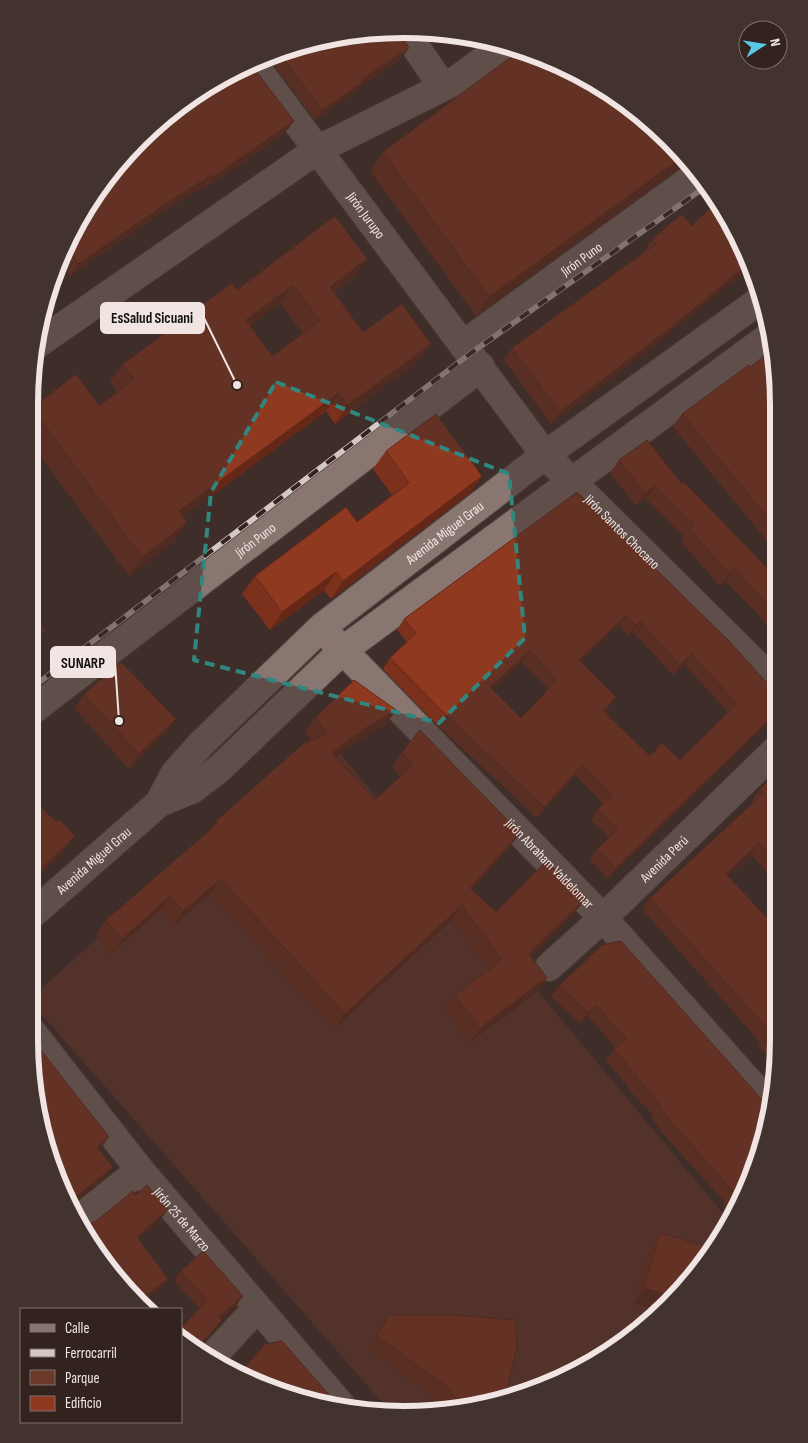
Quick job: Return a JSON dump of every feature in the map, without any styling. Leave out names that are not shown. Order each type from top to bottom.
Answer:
[{"type":"street","points":[[409,38],[443,87]]},
{"type":"street","points":[[44,340],[317,150],[455,81],[497,50]]},
{"type":"street","name":"Jirón Jurupo","points":[[257,68],[481,367]]},
{"type":"street","name":"Jirón Puno","points":[[464,344],[693,178]]},
{"type":"street","name":"Avenida Miguel Grau","points":[[159,803],[175,773],[201,744],[322,627],[545,455],[756,303]]},
{"type":"street","name":"Avenida Miguel Grau","points":[[38,909],[159,803],[193,789],[219,769],[342,650],[572,480],[765,341]]},
{"type":"street","name":"Jirón Puno","points":[[38,706],[481,367]]},
{"type":"street","name":"Jirón Santos Chocano","points":[[481,367],[545,455],[770,678]]},
{"type":"street","name":"Jirón Abraham Valdelomar","points":[[322,627],[342,650],[603,918],[765,1099]]},
{"type":"street","name":"Avenida Perú","points":[[549,967],[603,918],[770,756]]},
{"type":"street","name":"Jirón 25 de Marzo","points":[[38,1040],[140,1170],[336,1399]]},
{"type":"street","points":[[83,1215],[140,1170]]},
{"type":"street","points":[[216,1353],[258,1308]]},
{"type":"highlighted area","points":[[276,382],[509,474],[525,638],[439,723],[194,660],[211,492]]},
{"type":"green space","points":[[38,619],[46,631],[38,637]]},
{"type":"green space","points":[[323,733],[725,1215],[709,1243],[680,1281],[646,1315],[608,1344],[566,1368],[522,1386],[476,1398],[428,1405],[385,1405],[38,1010],[38,992]]},
{"type":"building","points":[[380,38],[402,38],[409,48],[361,80],[363,82],[322,110],[283,58],[332,45]]},
{"type":"building","points":[[514,55],[566,75],[608,99],[646,128],[678,160],[489,297],[383,152]]},
{"type":"building","points":[[255,69],[294,121],[213,177],[212,175],[176,197],[78,264],[70,252],[75,242],[99,200],[128,162],[162,128],[200,99]]},
{"type":"building","points":[[712,206],[733,242],[744,267],[678,322],[560,412],[512,348],[656,244],[652,239],[682,214],[692,226]]},
{"type":"building","points":[[335,216],[367,259],[330,287],[363,332],[402,304],[431,344],[348,405],[339,393],[179,511],[187,523],[142,557],[38,416],[38,403],[76,374],[99,406],[134,379],[123,364],[232,283],[237,290]],"holes":[[[293,285],[320,321],[272,356],[246,320]]]},
{"type":"building","points":[[767,353],[770,380],[770,521],[682,414],[749,365],[751,367]]},
{"type":"building","points":[[436,414],[482,476],[343,581],[336,572],[282,612],[255,576],[346,507],[357,522],[409,483],[386,451]]},
{"type":"building","points":[[647,440],[682,484],[684,482],[770,571],[770,606],[734,568],[729,573],[690,530],[694,525],[655,486],[645,493],[619,460]]},
{"type":"building","points":[[577,492],[729,641],[770,686],[770,719],[616,868],[597,849],[618,829],[598,809],[612,795],[583,765],[544,807],[442,711],[390,658],[416,633],[404,619]],"holes":[[[626,615],[636,625],[640,621],[680,665],[692,654],[737,704],[680,760],[662,743],[650,756],[603,711],[616,697],[579,660]],[[530,651],[557,680],[521,718],[490,687]]]},
{"type":"building","points":[[121,662],[176,719],[139,754],[84,694]]},
{"type":"building","points":[[354,680],[396,710],[367,727],[332,753],[375,800],[413,765],[402,752],[420,730],[520,833],[470,888],[496,912],[546,861],[585,899],[529,954],[547,978],[480,1028],[455,995],[502,960],[462,905],[345,1014],[221,879],[183,911],[170,896],[122,939],[106,920],[218,823],[216,821],[304,743],[327,734],[316,717]]},
{"type":"building","points":[[770,779],[770,855],[759,843],[726,874],[770,921],[770,1037],[766,1033],[769,1031],[650,898],[764,793],[760,789]]},
{"type":"building","points":[[38,804],[56,822],[59,819],[75,836],[41,869],[38,866]]},
{"type":"building","points":[[621,941],[764,1102],[751,1157],[735,1197],[731,1192],[733,1191],[672,1123],[658,1106],[661,1104],[635,1076],[614,1049],[626,1039],[596,1005],[588,1012],[559,986],[602,945]]},
{"type":"building","points":[[38,1046],[109,1137],[97,1147],[113,1167],[74,1200],[65,1179],[50,1134],[41,1087]]},
{"type":"building","points":[[147,1185],[168,1209],[137,1237],[168,1279],[144,1297],[113,1262],[88,1224],[96,1221],[133,1191],[136,1195]]},
{"type":"building","points":[[660,1233],[706,1247],[680,1281],[667,1294],[644,1288]]},
{"type":"building","points":[[203,1251],[243,1296],[219,1317],[222,1320],[201,1344],[182,1331],[182,1327],[207,1300],[181,1271]]},
{"type":"building","points":[[389,1315],[453,1315],[515,1320],[517,1347],[507,1388],[503,1392],[457,1401],[446,1386],[377,1336]]},
{"type":"building","points":[[282,1341],[332,1398],[286,1386],[244,1369],[265,1344]]},
{"type":"railway","points":[[38,683],[471,353],[701,190]]},
{"type":"place","name":"EsSalud Sicuani","points":[[237,385]]},
{"type":"place","name":"SUNARP","points":[[119,721]]}]
